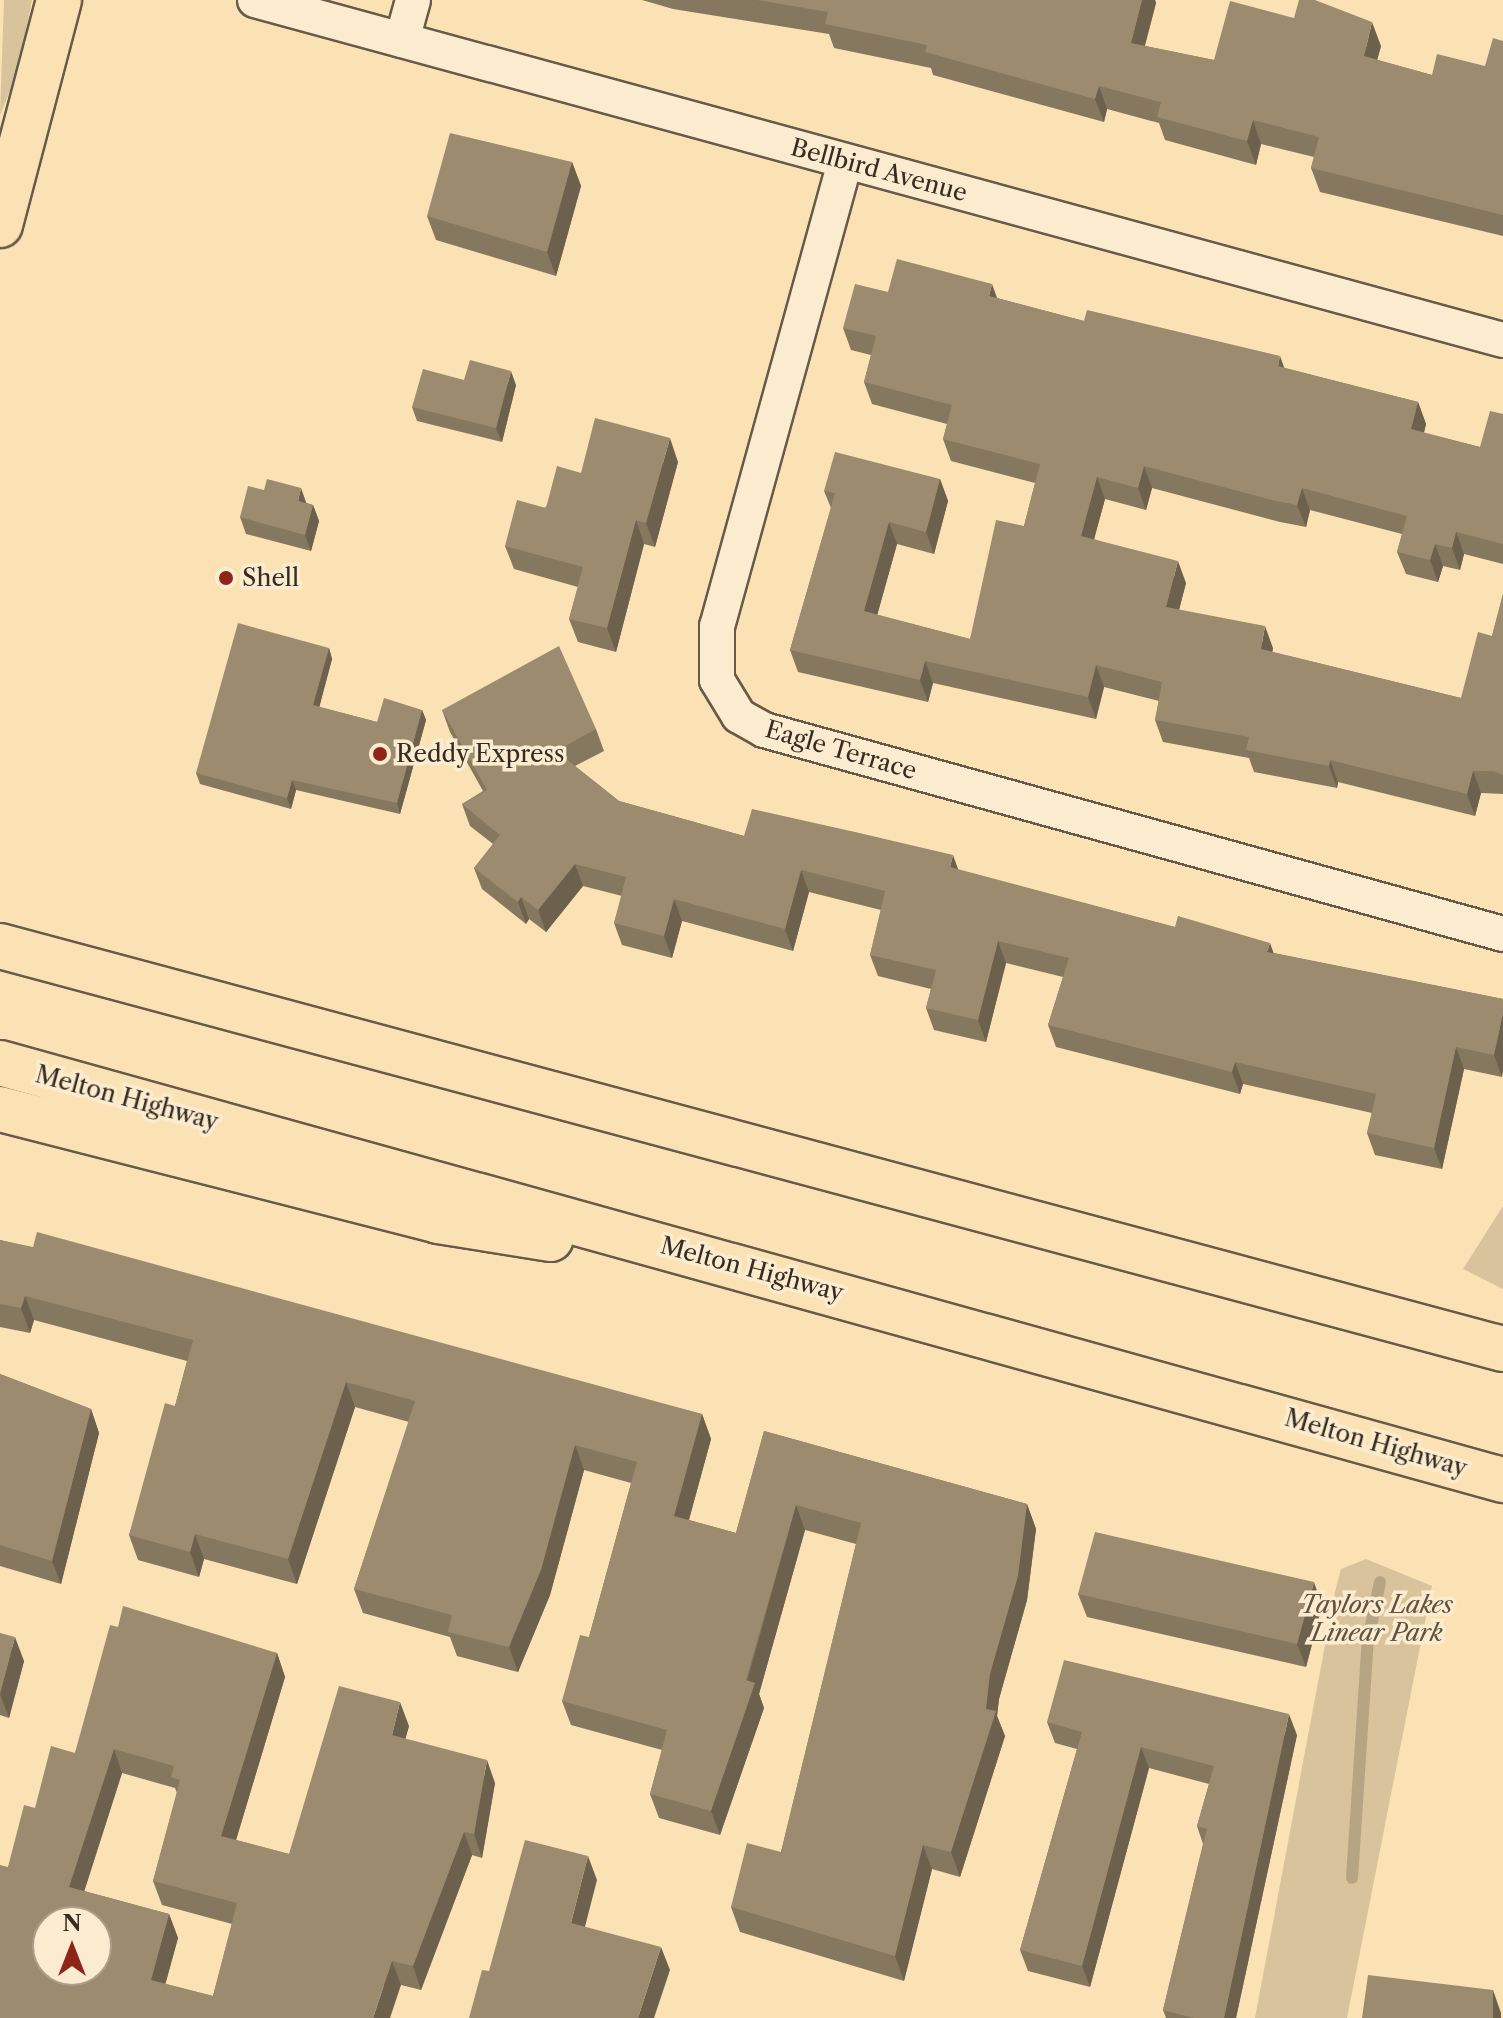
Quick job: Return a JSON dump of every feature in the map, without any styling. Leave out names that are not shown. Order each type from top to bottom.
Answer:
[{"type":"main road","points":[[0,225],[59,0]]},
{"type":"main road","points":[[0,946],[1503,1349]]},
{"type":"main road","name":"Melton Highway","points":[[0,1063],[1503,1480]]},
{"type":"main road","points":[[0,1109],[438,1221],[755,1270]]},
{"type":"street","name":"Bellbird Avenue","points":[[255,0],[1503,340]]},
{"type":"street","points":[[402,40],[413,0]]},
{"type":"street","name":"Eagle Terrace","points":[[845,162],[717,626],[717,680],[739,716],[764,730],[1503,934]]},
{"type":"green space","points":[[4,0],[32,0],[18,71],[0,115]]},
{"type":"green space","points":[[1503,1206],[1503,1289],[1463,1269]]},
{"type":"green space","name":"Taylors Lakes Linear Park","points":[[1366,1559],[1432,1586],[1347,2018],[1255,2018],[1335,1592],[1341,1569]]},
{"type":"building","points":[[757,0],[1142,0],[1131,43],[1214,60],[1230,1],[1294,18],[1299,0],[1315,0],[1372,22],[1364,56],[1432,75],[1437,54],[1485,66],[1493,38],[1503,41],[1503,215],[1311,168],[1319,137],[1253,120],[1247,141],[1157,117],[1161,102],[1099,86],[1095,99],[925,52],[927,45],[825,24],[828,12]]},
{"type":"building","points":[[450,133],[572,162],[547,252],[427,216]]},
{"type":"building","points":[[897,259],[992,284],[989,296],[1084,321],[1087,310],[1280,356],[1278,366],[1418,402],[1411,429],[1480,447],[1490,411],[1503,414],[1503,544],[1456,532],[1452,548],[1435,544],[1430,560],[1397,552],[1407,516],[1302,488],[1297,505],[1144,466],[1138,488],[1097,477],[1081,536],[1178,561],[1166,607],[1265,626],[1261,649],[1461,698],[1478,632],[1492,636],[1503,594],[1503,775],[1494,771],[1473,771],[1467,794],[1330,760],[1329,766],[1246,750],[1249,737],[1155,720],[1162,682],[1096,665],[1088,697],[925,661],[920,680],[790,650],[835,493],[824,491],[835,452],[940,479],[926,532],[889,522],[864,611],[970,639],[996,520],[1024,526],[1040,464],[943,439],[952,405],[864,382],[876,336],[843,328],[855,284],[888,292]]},
{"type":"building","points":[[470,360],[511,371],[496,428],[412,407],[423,369],[464,380]]},
{"type":"building","points":[[595,418],[670,438],[646,523],[636,520],[607,628],[569,619],[583,567],[505,546],[517,500],[546,508],[557,466],[581,473]]},
{"type":"building","points":[[267,479],[301,488],[298,501],[313,505],[305,535],[240,517],[248,486],[264,490]]},
{"type":"building","points":[[238,623],[329,648],[313,705],[377,722],[384,698],[422,710],[397,803],[292,780],[287,798],[196,773]]},
{"type":"building","points":[[559,646],[596,729],[556,751],[619,801],[744,836],[752,809],[855,832],[953,855],[950,867],[1175,927],[1178,916],[1270,943],[1267,952],[1503,999],[1494,1055],[1456,1047],[1434,1148],[1367,1133],[1376,1094],[1235,1062],[1232,1072],[1048,1025],[1069,958],[998,941],[978,1020],[926,1008],[936,970],[870,955],[885,891],[801,870],[785,929],[674,899],[664,936],[614,923],[626,877],[575,864],[538,910],[521,897],[518,902],[474,868],[500,835],[462,804],[487,790],[442,710]]},
{"type":"building","points":[[37,1232],[702,1414],[674,1516],[736,1533],[764,1431],[1027,1504],[1018,1576],[990,1674],[986,1709],[996,1711],[951,1852],[923,1845],[895,1956],[731,1907],[747,1843],[781,1852],[861,1523],[796,1505],[746,1680],[755,1683],[711,1811],[650,1794],[667,1730],[562,1701],[580,1635],[589,1637],[637,1462],[575,1445],[541,1570],[509,1647],[448,1632],[452,1615],[354,1589],[415,1401],[346,1382],[288,1559],[195,1534],[190,1552],[129,1535],[165,1403],[175,1406],[193,1340],[25,1296],[21,1308],[0,1304],[0,1240],[33,1247]]},
{"type":"building","points":[[0,1374],[91,1409],[52,1561],[0,1545]]},
{"type":"building","points":[[1095,1532],[1314,1582],[1297,1644],[1078,1594]]},
{"type":"building","points":[[123,1606],[277,1653],[221,1836],[289,1854],[339,1686],[400,1702],[392,1735],[487,1760],[474,1834],[464,1832],[413,1966],[392,1961],[373,2018],[0,2018],[0,1865],[8,1867],[24,1805],[35,1808],[51,1746],[75,1753],[110,1625],[118,1627]],"holes":[[[114,1749],[174,1766],[171,1777],[180,1780],[153,1881],[237,1903],[213,1996],[151,1980],[169,1914],[69,1887]]]},
{"type":"building","points":[[0,1633],[15,1637],[0,1694]]},
{"type":"building","points":[[1064,1660],[1289,1714],[1224,2018],[1194,2018],[1163,2010],[1207,1829],[1197,1826],[1214,1766],[1141,1747],[1082,1966],[1020,1950],[1082,1732],[1047,1722]]},
{"type":"building","points":[[525,1840],[588,1856],[571,1923],[661,1947],[638,2018],[469,2018],[482,1970],[489,1971]]},
{"type":"building","points":[[1368,1975],[1493,1990],[1493,2018],[1362,2018]]},
{"type":"waterway","points":[[1352,1878],[1368,1640],[1380,1582]]},
{"type":"place","name":"Shell","points":[[226,578]]},
{"type":"place","name":"Reddy Express","points":[[380,754]]}]
